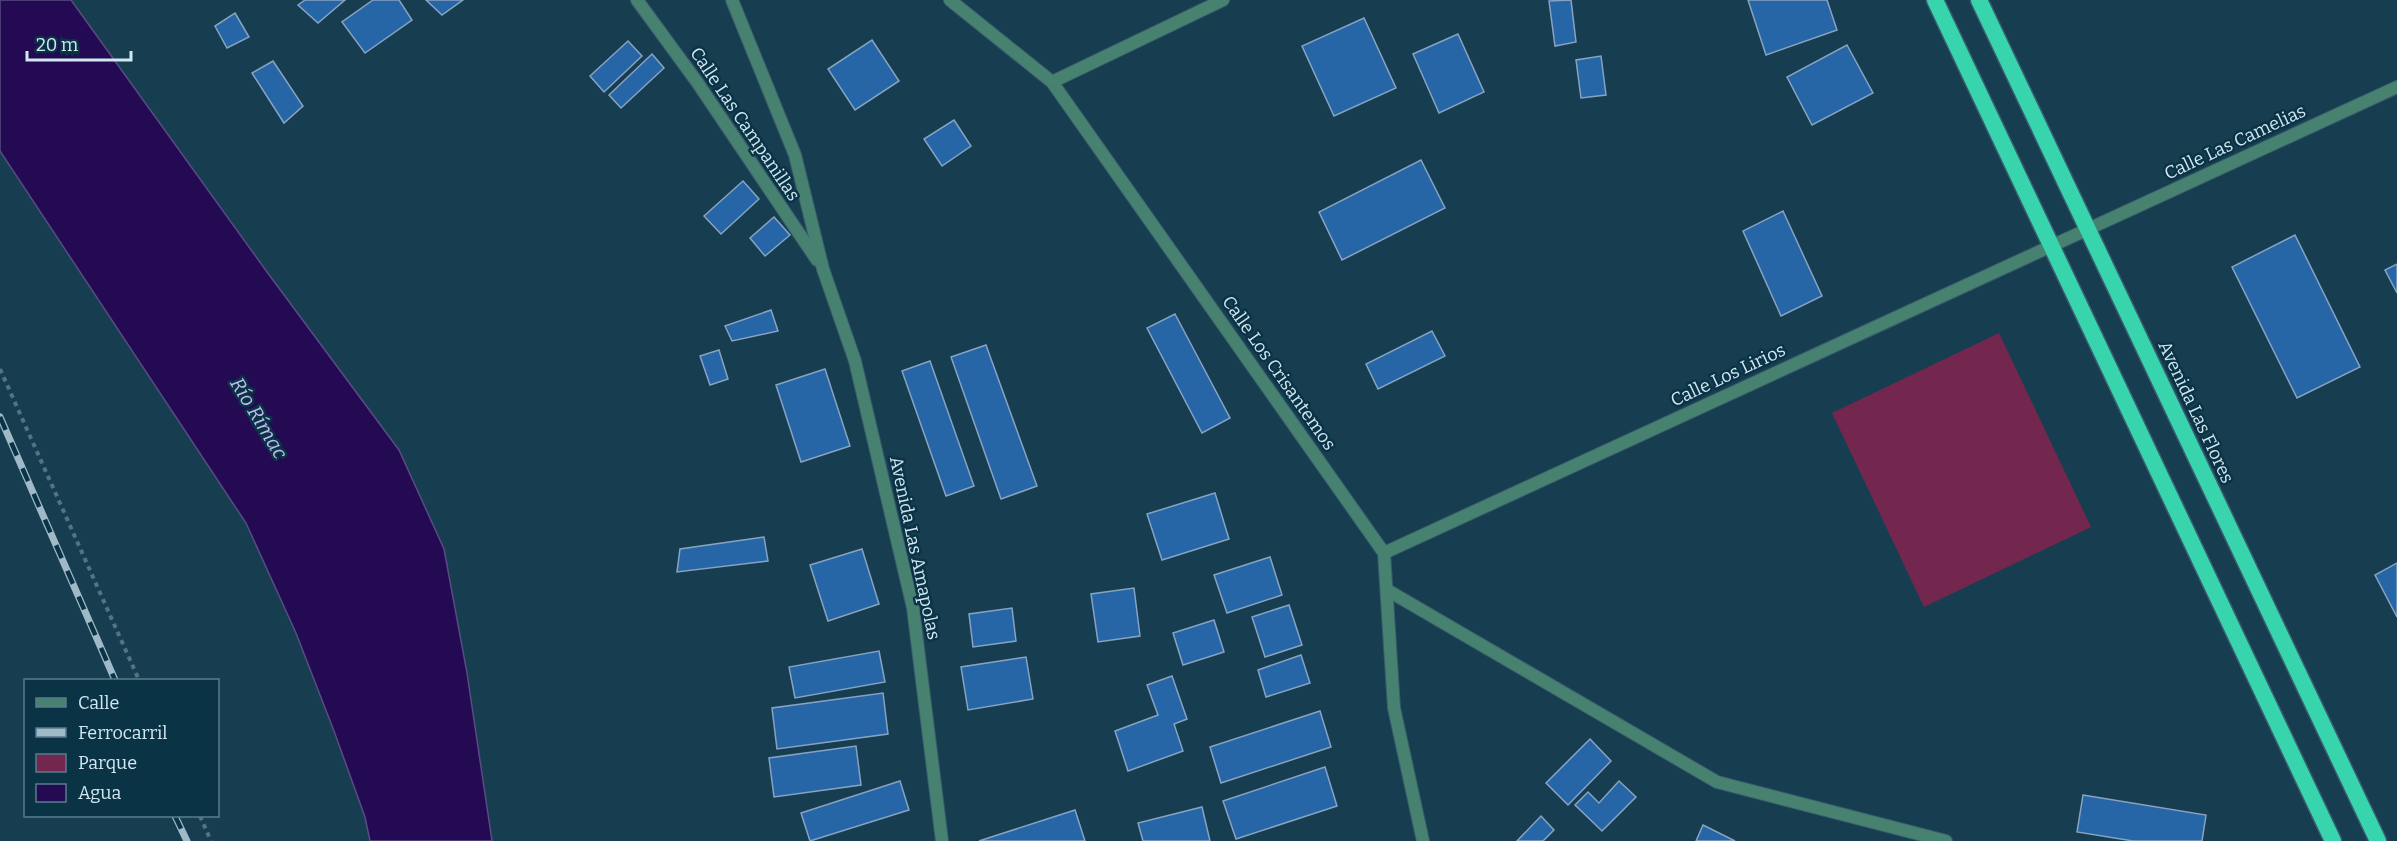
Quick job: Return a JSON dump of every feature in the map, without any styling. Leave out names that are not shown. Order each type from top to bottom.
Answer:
[{"type":"highway","points":[[1935,0],[2332,841]]},
{"type":"highway","name":"Avenida Las Flores","points":[[1979,0],[2378,841]]},
{"type":"street","name":"Calle Las Campanillas","points":[[636,0],[697,82],[822,269]]},
{"type":"street","points":[[732,0],[795,155],[822,269]]},
{"type":"street","name":"Calle Los Crisantemos","points":[[950,0],[1052,82],[1384,553]]},
{"type":"street","points":[[1052,82],[1223,0]]},
{"type":"street","name":"Calle Las Camelias","points":[[2087,230],[2397,87]]},
{"type":"street","name":"Calle Los Lirios","points":[[1384,553],[2087,230]]},
{"type":"street","name":"Avenida Las Amapolas","points":[[822,269],[855,360],[914,608],[942,841]]},
{"type":"street","points":[[1384,553],[1394,708],[1423,841]]},
{"type":"street","points":[[1386,590],[1717,782],[1946,841]]},
{"type":"path","points":[[0,369],[138,679]]},
{"type":"path","points":[[200,817],[211,841]]},
{"type":"green space","points":[[1999,333],[2091,527],[1924,607],[1832,413]]},
{"type":"water","name":"Río Rímac","points":[[0,0],[71,0],[267,272],[399,450],[444,549],[467,673],[492,841],[370,841],[365,817],[296,633],[246,523],[0,151]]},
{"type":"building","points":[[305,0],[345,0],[318,23],[298,5]]},
{"type":"building","points":[[373,0],[399,0],[412,20],[365,53],[342,22]]},
{"type":"building","points":[[426,0],[463,0],[442,15]]},
{"type":"building","points":[[1571,0],[1576,42],[1555,46],[1549,1]]},
{"type":"building","points":[[1748,0],[1827,0],[1837,30],[1766,55]]},
{"type":"building","points":[[235,13],[249,37],[227,48],[215,26]]},
{"type":"building","points":[[1364,18],[1396,88],[1334,116],[1302,46]]},
{"type":"building","points":[[1458,34],[1484,92],[1439,113],[1413,54]]},
{"type":"building","points":[[872,40],[899,81],[855,110],[828,69]]},
{"type":"building","points":[[628,41],[642,56],[604,92],[590,76]]},
{"type":"building","points":[[1847,45],[1873,93],[1812,125],[1787,77]]},
{"type":"building","points":[[652,54],[664,68],[621,108],[609,95]]},
{"type":"building","points":[[1601,56],[1606,95],[1581,98],[1576,60]]},
{"type":"building","points":[[273,61],[303,106],[284,123],[252,73]]},
{"type":"building","points":[[954,120],[971,146],[942,166],[924,139]]},
{"type":"building","points":[[1421,160],[1445,208],[1342,260],[1319,212]]},
{"type":"building","points":[[743,181],[759,199],[721,234],[704,216]]},
{"type":"building","points":[[1783,211],[1822,296],[1781,316],[1743,231]]},
{"type":"building","points":[[774,217],[790,235],[765,256],[750,238]]},
{"type":"building","points":[[2295,235],[2360,367],[2297,398],[2232,267]]},
{"type":"building","points":[[2397,264],[2397,293],[2385,270]]},
{"type":"building","points":[[771,310],[778,331],[732,341],[725,326]]},
{"type":"building","points":[[1175,314],[1230,418],[1202,433],[1147,328]]},
{"type":"building","points":[[1432,331],[1445,356],[1378,389],[1366,364]]},
{"type":"building","points":[[986,345],[1037,486],[1001,499],[951,357]]},
{"type":"building","points":[[719,350],[728,379],[710,385],[700,356]]},
{"type":"building","points":[[930,361],[974,486],[946,496],[902,371]]},
{"type":"building","points":[[825,369],[850,446],[801,462],[776,385]]},
{"type":"building","points":[[1215,493],[1229,539],[1162,560],[1147,514]]},
{"type":"building","points":[[764,537],[768,561],[677,572],[680,549]]},
{"type":"building","points":[[862,549],[879,604],[828,621],[810,565]]},
{"type":"building","points":[[1270,557],[1282,595],[1227,613],[1214,575]]},
{"type":"building","points":[[2397,563],[2397,617],[2375,575]]},
{"type":"building","points":[[1134,588],[1140,636],[1098,642],[1091,594]]},
{"type":"building","points":[[1289,605],[1302,645],[1265,657],[1252,617]]},
{"type":"building","points":[[1012,608],[1016,641],[973,647],[969,614]]},
{"type":"building","points":[[1214,620],[1224,652],[1183,665],[1173,633]]},
{"type":"building","points":[[879,651],[885,682],[795,698],[789,667]]},
{"type":"building","points":[[1301,655],[1310,683],[1266,697],[1258,670]]},
{"type":"building","points":[[1026,657],[1033,699],[968,710],[961,667]]},
{"type":"building","points":[[1172,676],[1187,719],[1174,724],[1183,751],[1128,771],[1115,731],[1158,715],[1147,685]]},
{"type":"building","points":[[883,693],[888,734],[777,749],[772,708]]},
{"type":"building","points":[[1320,711],[1331,747],[1221,783],[1210,747]]},
{"type":"building","points":[[1590,739],[1611,761],[1568,805],[1546,783]]},
{"type":"building","points":[[856,746],[861,785],[774,797],[769,758]]},
{"type":"building","points":[[1325,767],[1337,806],[1236,839],[1223,801]]},
{"type":"building","points":[[900,781],[909,810],[810,841],[801,813]]},
{"type":"building","points":[[1619,781],[1636,797],[1602,831],[1575,805],[1588,792],[1599,803]]},
{"type":"building","points":[[2083,795],[2206,815],[2202,841],[2133,841],[2077,832]]},
{"type":"building","points":[[1202,807],[1210,841],[1143,841],[1138,823]]},
{"type":"building","points":[[1075,810],[1085,841],[979,841]]},
{"type":"building","points":[[1541,816],[1554,830],[1543,841],[1517,841]]},
{"type":"building","points":[[1703,825],[1735,841],[1696,841]]},
{"type":"railway","points":[[0,417],[115,679]]},
{"type":"railway","points":[[175,817],[187,841]]}]
